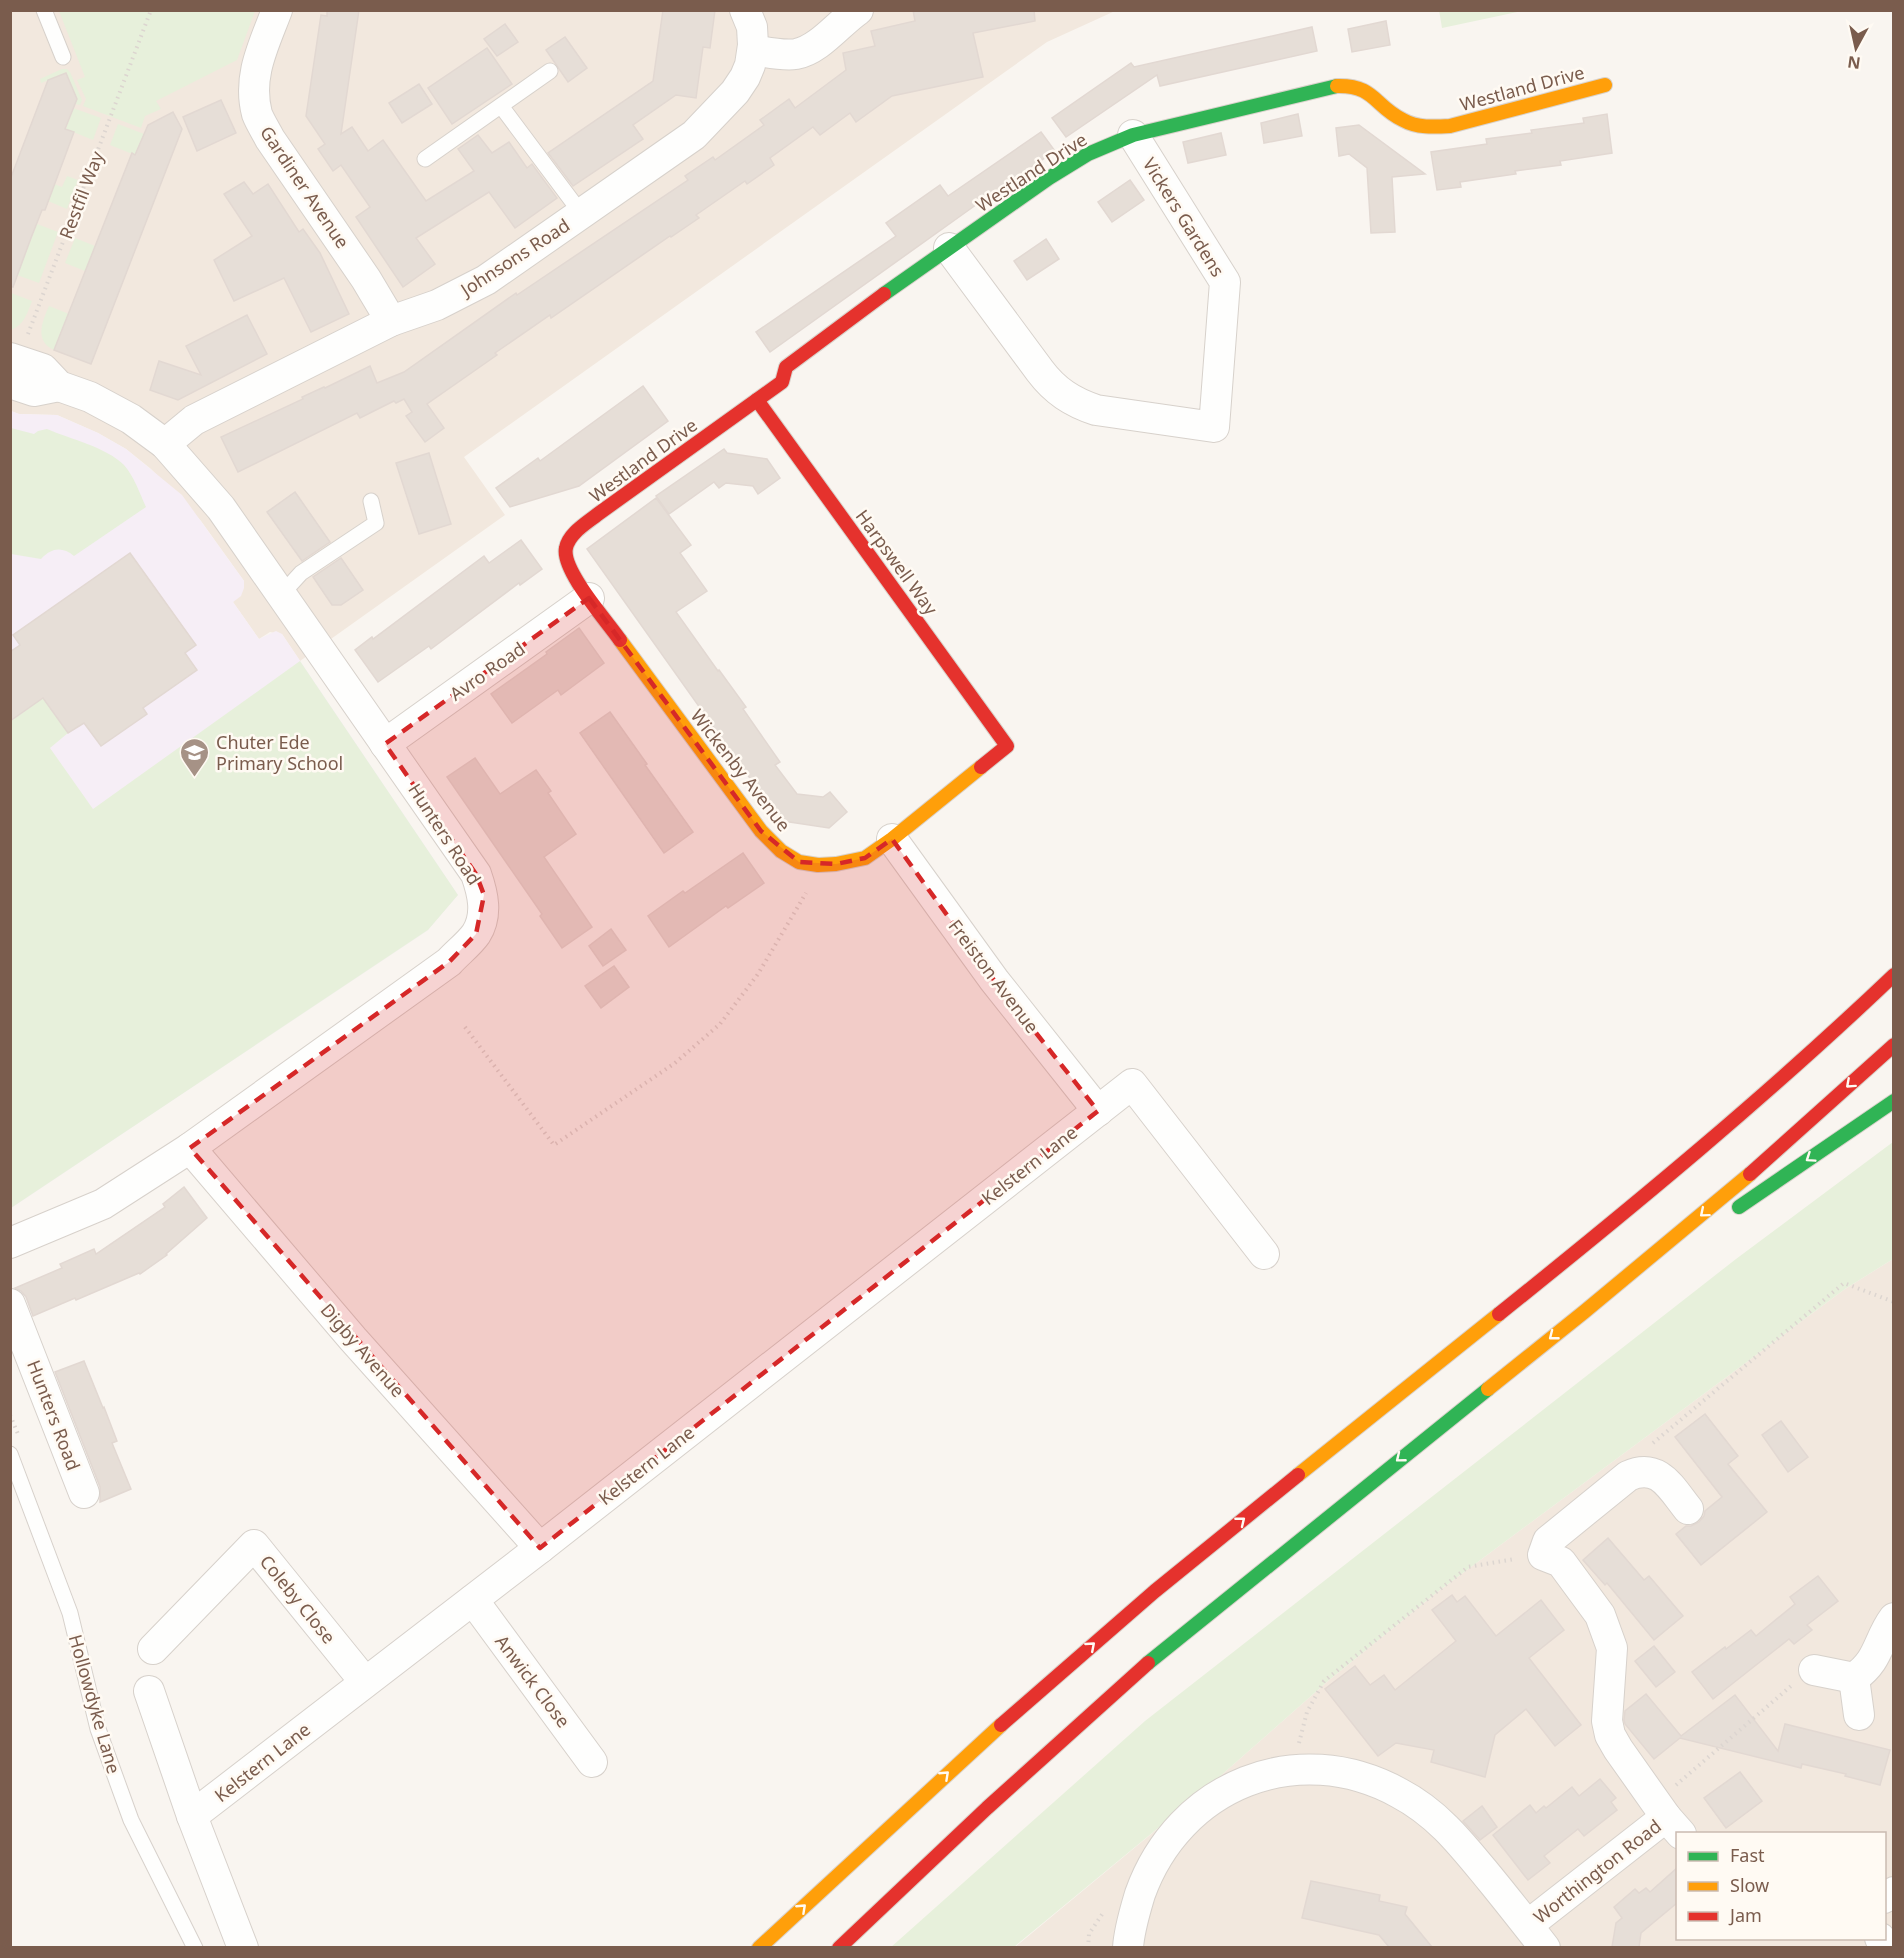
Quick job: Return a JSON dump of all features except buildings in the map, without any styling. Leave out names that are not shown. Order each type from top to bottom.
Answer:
[{"type":"main road","name":"Westland Drive","points":[[565,549],[573,533],[782,382],[786,367],[900,282],[1049,178],[1088,154],[1133,135],[1334,86],[1357,87],[1374,96],[1389,111],[1405,121],[1425,128],[1450,126],[1605,85]]},
{"type":"main road","name":"Harpswell Way","points":[[757,400],[1007,746]]},
{"type":"main road","name":"Wickenby Avenue","points":[[565,549],[566,564],[589,598],[761,831],[781,851],[799,861],[818,865],[865,858],[892,839],[1007,746]]},
{"type":"main road","points":[[759,1947],[954,1767],[1127,1615],[1366,1420],[1557,1269],[1715,1138],[1893,975]]},
{"type":"main road","points":[[839,1947],[987,1808],[1165,1648],[1584,1312],[1736,1186],[1893,1045]]},
{"type":"main road","points":[[1729,1213],[1893,1101]]},
{"type":"main road","points":[[1584,1312],[1700,1233]]},
{"type":"street","name":"Gardiner Avenue","points":[[277,10],[253,81],[257,115],[270,139],[366,279],[391,321]]},
{"type":"street","name":"Johnsons Road","points":[[165,444],[194,420],[391,321],[438,306],[486,280],[694,135],[735,92],[750,65],[753,50],[752,27],[745,10]]},
{"type":"street","points":[[753,50],[797,54],[813,47],[858,10]]},
{"type":"street","name":"Vickers Gardens","points":[[949,248],[1050,384],[1064,396],[1079,405],[1096,410],[1214,427],[1225,282],[1133,135]]},
{"type":"street","name":"Hunters Road","points":[[10,1243],[104,1204],[189,1148],[449,962],[476,934],[483,915],[484,895],[476,874],[280,596],[221,508],[165,444],[131,419],[90,397],[59,386],[43,369],[13,367]]},
{"type":"street","name":"Avro Road","points":[[385,744],[589,598]]},
{"type":"street","name":"Freiston Avenue","points":[[892,839],[994,980],[1098,1111]]},
{"type":"street","name":"Kelstern Lane","points":[[192,1816],[540,1548],[1132,1084],[1264,1254]]},
{"type":"street","name":"Digby Avenue","points":[[189,1148],[353,1339],[540,1548]]},
{"type":"street","name":"Hunters Road","points":[[10,1304],[84,1493]]},
{"type":"street","name":"Worthington Road","points":[[1128,1947],[1136,1907],[1146,1877],[1162,1849],[1179,1828],[1204,1804],[1228,1789],[1257,1778],[1300,1770],[1337,1771],[1373,1780],[1401,1794],[1431,1814],[1453,1832],[1536,1936],[1667,1818],[1610,1735],[1607,1721],[1612,1648],[1600,1615],[1561,1562],[1543,1555],[1548,1541],[1636,1472],[1659,1474],[1689,1509]]},
{"type":"street","name":"Coleby Close","points":[[153,1649],[254,1545],[365,1682]]},
{"type":"street","name":"Anwick Close","points":[[473,1600],[592,1762]]},
{"type":"street","points":[[1814,1670],[1854,1678],[1865,1671],[1893,1618]]},
{"type":"street","points":[[1854,1678],[1859,1715]]},
{"type":"street","name":"Kelstern Lane","points":[[149,1691],[192,1816],[243,1947]]},
{"type":"lane","points":[[44,10],[63,57]]},
{"type":"lane","points":[[425,159],[550,71]]},
{"type":"lane","points":[[501,106],[582,213]]},
{"type":"lane","points":[[280,596],[302,573],[376,523],[372,501]]},
{"type":"lane","name":"Hollowdyke Lane","points":[[10,1454],[70,1613],[98,1730],[131,1820],[195,1947]]},
{"type":"path","name":"Restfil Way","points":[[13,367],[151,10]]},
{"type":"path","points":[[465,1027],[554,1145],[675,1063],[720,1024],[758,974],[807,890],[818,865]]},
{"type":"path","points":[[1667,1818],[1806,1674],[1814,1670]]},
{"type":"highlighted area","points":[[589,598],[761,831],[799,862],[836,864],[865,858],[892,839],[994,980],[1098,1111],[540,1548],[190,1148],[449,962],[476,934],[484,895],[476,874],[385,744]]},
{"type":"shaded area","points":[[11,11],[1115,11],[1047,42],[464,457],[505,515],[300,661],[282,634],[270,632],[259,639],[233,602],[244,581],[201,521],[151,469],[126,449],[98,433],[57,415],[19,414],[11,411]]},
{"type":"shaded area","name":"Chuter Ede Primary School","points":[[11,411],[19,414],[57,415],[98,433],[126,449],[182,495],[244,581],[241,596],[233,602],[259,639],[276,631],[282,634],[458,895],[428,930],[11,1208]]},
{"type":"shaded area","points":[[1893,1259],[1893,1947],[1014,1948],[1209,1786],[1328,1681],[1436,1593],[1845,1289]]},
{"type":"green space","points":[[1439,10],[1522,10],[1522,11],[1442,28]]},
{"type":"green space","points":[[59,11],[255,11],[237,60],[156,101],[161,109],[145,116],[141,128],[83,106],[86,99],[77,80],[85,77]]},
{"type":"green space","points":[[62,69],[70,72],[82,100],[80,105],[75,104],[77,99],[66,73],[41,83],[40,79]]},
{"type":"green space","points":[[73,108],[101,118],[93,140],[66,129]]},
{"type":"green space","points":[[118,124],[144,134],[135,155],[110,145]]},
{"type":"green space","points":[[67,176],[78,180],[67,209],[48,201],[54,184],[62,187]]},
{"type":"green space","points":[[37,224],[58,232],[39,283],[17,275]]},
{"type":"green space","points":[[75,238],[95,246],[85,271],[65,263]]},
{"type":"green space","points":[[11,293],[32,301],[22,322],[11,330]]},
{"type":"green space","points":[[49,306],[69,314],[54,350],[44,342],[41,331]]},
{"type":"green space","points":[[11,428],[34,434],[47,429],[108,453],[128,469],[146,507],[74,556],[61,550],[49,552],[41,559],[11,554]]},
{"type":"green space","name":"Chuter Ede Primary School","points":[[300,661],[458,895],[428,930],[11,1208],[11,721],[43,698],[68,733],[50,748],[93,809]]},
{"type":"green space","points":[[1893,1142],[1893,1259],[1845,1289],[1436,1593],[1328,1681],[1209,1786],[1014,1947],[890,1948],[1145,1721],[1736,1259]]},
{"type":"traffic: fast","points":[[884,294],[1049,178],[1088,154],[1133,135],[1337,86]]},
{"type":"traffic: fast","points":[[1739,1207],[1894,1101]]},
{"type":"traffic: fast","points":[[1148,1663],[1488,1389]]},
{"type":"traffic: slow","points":[[1337,86],[1359,89],[1403,120],[1420,126],[1432,127],[1450,126],[1605,85]]},
{"type":"traffic: slow","points":[[620,640],[761,831],[781,851],[799,862],[818,865],[836,864],[865,858],[981,767]]},
{"type":"traffic: slow","points":[[1488,1389],[1750,1174]]},
{"type":"traffic: slow","points":[[1298,1475],[1499,1314]]},
{"type":"traffic: slow","points":[[759,1948],[1001,1725]]},
{"type":"traffic: jam","points":[[620,640],[586,595],[570,569],[566,548],[571,538],[598,514],[782,382],[786,367],[884,294]]},
{"type":"traffic: jam","points":[[757,400],[1007,746],[981,767]]},
{"type":"traffic: jam","points":[[1499,1314],[1700,1149],[1894,975]]},
{"type":"traffic: jam","points":[[1750,1174],[1894,1045]]},
{"type":"traffic: jam","points":[[1001,1725],[1155,1591],[1298,1475]]},
{"type":"traffic: jam","points":[[839,1948],[987,1808],[1148,1663]]},
{"type":"place","name":"Chuter Ede Primary School","points":[[195,778]]}]
